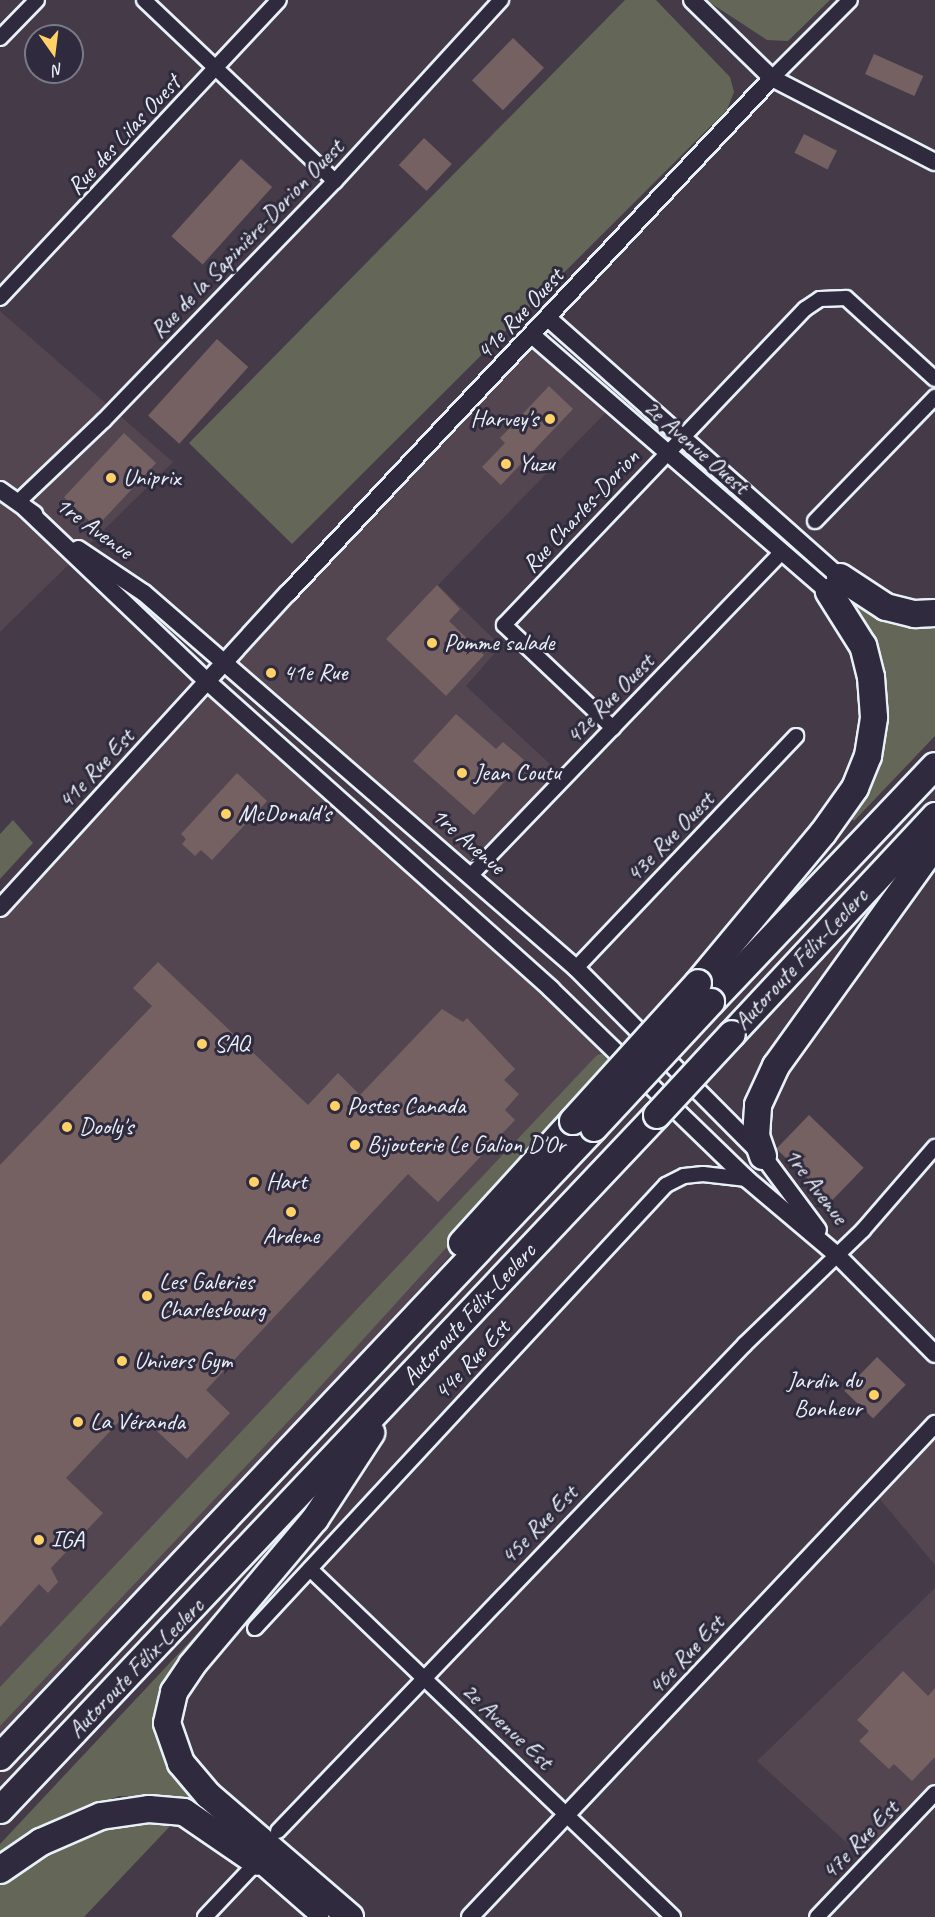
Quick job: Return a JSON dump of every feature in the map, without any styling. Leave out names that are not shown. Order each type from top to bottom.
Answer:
[{"type":"highway","points":[[835,584],[886,607],[915,614],[935,613]]},
{"type":"highway","points":[[704,992],[855,788],[868,756],[874,717],[871,677],[863,646],[835,584]]},
{"type":"highway","name":"Autoroute Félix-Leclerc","points":[[0,1757],[254,1487],[704,992],[935,766]]},
{"type":"highway","name":"Autoroute Félix-Leclerc","points":[[0,1810],[618,1157],[935,816]]},
{"type":"highway","points":[[763,1156],[756,1136],[758,1105],[776,1066],[935,845]]},
{"type":"highway","points":[[351,1917],[208,1795],[181,1763],[167,1723],[174,1692],[192,1665],[315,1519],[400,1387]]},
{"type":"highway","points":[[0,1870],[41,1842],[101,1816],[149,1809],[184,1812],[257,1862]]},
{"type":"street","points":[[0,39],[37,0]]},
{"type":"street","points":[[144,0],[335,181]]},
{"type":"street","name":"Rue des Lilas Ouest","points":[[0,298],[217,69],[279,0]]},
{"type":"street","name":"Rue de la Sapinière-Dorion Ouest","points":[[22,505],[335,181],[501,0]]},
{"type":"street","points":[[692,0],[772,78],[935,162]]},
{"type":"street","name":"41e Rue Ouest","points":[[226,662],[772,78],[850,0]]},
{"type":"street","name":"Rue Charles-Dorion","points":[[613,728],[504,625],[804,309],[831,296],[846,298],[859,307],[935,379]]},
{"type":"street","name":"2e Avenue Ouest","points":[[549,319],[682,438],[835,584]]},
{"type":"street","name":"2e Avenue Ouest","points":[[533,336],[668,451],[780,554],[835,584]]},
{"type":"street","points":[[815,521],[935,397]]},
{"type":"street","name":"1re Avenue","points":[[0,490],[144,593],[576,968],[763,1156],[837,1255]]},
{"type":"street","name":"1re Avenue","points":[[22,505],[209,683],[551,989],[747,1179],[837,1255],[935,1354]]},
{"type":"street","name":"42e Rue Ouest","points":[[471,875],[780,554]]},
{"type":"street","name":"41e Rue Est","points":[[0,908],[226,662]]},
{"type":"street","name":"43e Rue Ouest","points":[[576,968],[796,736]]},
{"type":"street","name":"45e Rue Est","points":[[278,1831],[745,1344],[837,1255],[935,1147]]},
{"type":"street","name":"44e Rue Est","points":[[255,1628],[666,1185],[684,1176],[703,1174],[747,1179]]},
{"type":"street","name":"46e Rue Est","points":[[470,1917],[569,1815],[935,1424]]},
{"type":"street","name":"2e Avenue Est","points":[[309,1569],[569,1815],[673,1917]]},
{"type":"street","name":"47e Rue Est","points":[[817,1917],[935,1793]]},
{"type":"street","points":[[205,1917],[257,1862],[320,1917]]},
{"type":"shaded area","points":[[0,311],[173,462],[0,632]]},
{"type":"shaded area","points":[[533,336],[612,406],[438,585],[501,646],[466,686],[565,778],[471,875],[226,662]]},
{"type":"shaded area","points":[[209,683],[623,1056],[468,1236],[301,1417],[254,1487],[0,1757],[0,908]]},
{"type":"shaded area","points":[[935,1424],[935,1565],[873,1491]]},
{"type":"shaded area","points":[[935,1588],[935,1793],[869,1863],[757,1761]]},
{"type":"green space","points":[[625,0],[656,0],[730,77],[734,92],[727,110],[292,544],[189,443]]},
{"type":"green space","points":[[706,0],[830,0],[788,41],[767,40]]},
{"type":"green space","points":[[853,599],[901,623],[935,626],[935,736],[854,821],[847,815],[877,753],[849,603]]},
{"type":"green space","points":[[13,820],[33,843],[0,879],[0,834]]},
{"type":"green space","points":[[602,1054],[612,1065],[300,1409],[0,1726],[0,1687],[597,1055]]},
{"type":"green space","points":[[211,1619],[215,1623],[165,1701],[224,1826],[203,1810],[172,1798],[119,1796],[81,1811],[0,1859],[0,1844]]},
{"type":"green space","points":[[140,1815],[174,1822],[84,1917],[0,1917],[0,1883],[50,1849]]},
{"type":"building","points":[[513,38],[544,68],[503,110],[472,80]]},
{"type":"building","points":[[874,54],[923,76],[914,96],[865,74]]},
{"type":"building","points":[[804,134],[837,151],[827,170],[794,153]]},
{"type":"building","points":[[424,138],[452,164],[427,191],[399,165]]},
{"type":"building","points":[[241,159],[272,187],[203,264],[171,236]]},
{"type":"building","points":[[217,339],[248,367],[179,444],[148,416]]},
{"type":"building","points":[[549,386],[573,409],[501,485],[482,467],[505,443],[500,438]]},
{"type":"building","name":"Uniprix","points":[[124,433],[156,463],[96,527],[64,497]]},
{"type":"building","points":[[437,585],[460,609],[449,621],[484,655],[446,696],[386,639]]},
{"type":"building","points":[[456,714],[496,749],[503,742],[524,760],[474,815],[413,761]]},
{"type":"building","points":[[237,773],[267,801],[212,860],[201,850],[195,856],[182,844],[186,839],[181,834]]},
{"type":"building","name":"Les Galeries Charlesbourg","points":[[158,962],[308,1105],[338,1073],[360,1095],[442,1009],[463,1022],[467,1018],[515,1069],[504,1080],[519,1094],[505,1110],[515,1120],[438,1202],[408,1174],[206,1390],[230,1413],[187,1459],[132,1408],[66,1478],[103,1513],[51,1568],[58,1582],[48,1593],[39,1584],[0,1627],[0,1165],[152,1006],[133,988]]},
{"type":"building","points":[[809,1115],[864,1168],[831,1202],[776,1149]]},
{"type":"building","points":[[877,1357],[906,1385],[873,1419],[844,1391]]},
{"type":"building","points":[[903,1671],[928,1696],[935,1688],[935,1757],[912,1781],[894,1764],[889,1769],[859,1741],[869,1731],[857,1720]]},
{"type":"place","name":"Harvey's","points":[[550,419]]},
{"type":"place","name":"Yuzu","points":[[506,464]]},
{"type":"place","name":"Uniprix","points":[[111,478]]},
{"type":"place","name":"Pomme salade","points":[[432,643]]},
{"type":"place","name":"41e Rue","points":[[271,673]]},
{"type":"place","name":"Jean Coutu","points":[[462,773]]},
{"type":"place","name":"McDonald's","points":[[226,814]]},
{"type":"place","name":"SAQ","points":[[202,1044]]},
{"type":"place","name":"Postes Canada","points":[[335,1106]]},
{"type":"place","name":"Dooly's","points":[[67,1127]]},
{"type":"place","name":"Bijouterie Le Galion D'Or","points":[[355,1145]]},
{"type":"place","name":"Hart","points":[[254,1182]]},
{"type":"place","name":"Ardene","points":[[291,1212]]},
{"type":"place","name":"Les Galeries Charlesbourg","points":[[147,1296]]},
{"type":"place","name":"Univers Gym","points":[[122,1361]]},
{"type":"place","name":"Jardin du Bonheur","points":[[874,1395]]},
{"type":"place","name":"La Véranda","points":[[78,1422]]},
{"type":"place","name":"IGA","points":[[39,1540]]}]
